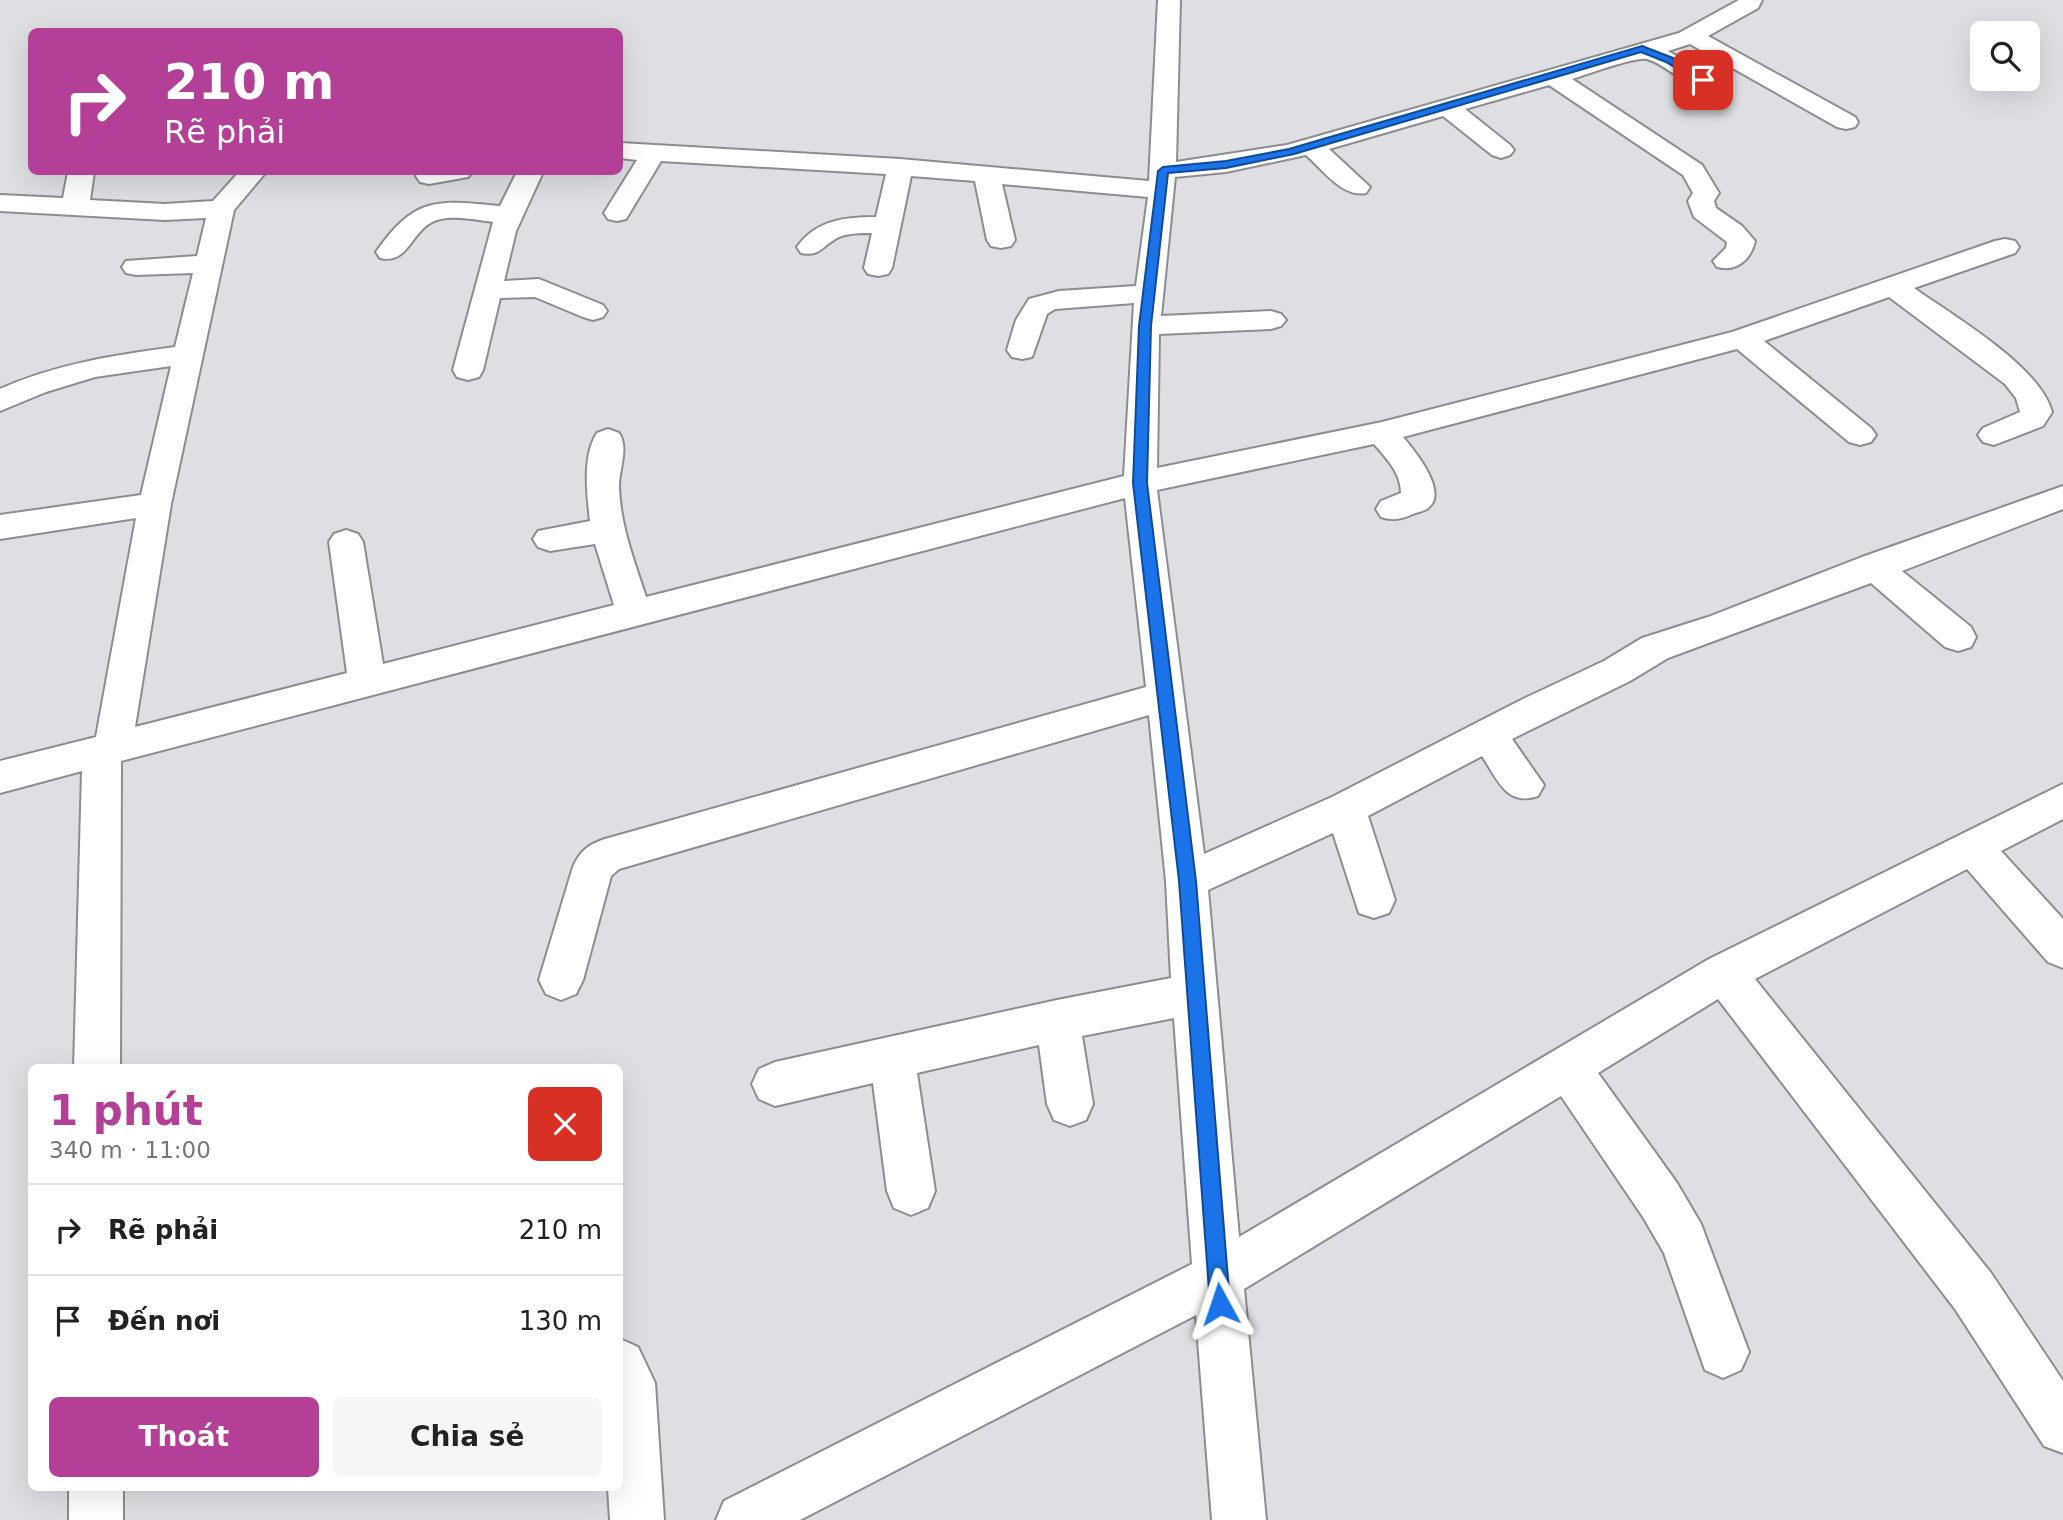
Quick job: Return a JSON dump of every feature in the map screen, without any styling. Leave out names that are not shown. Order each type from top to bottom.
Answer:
[{"type":"street","points":[[1169,0],[1163,180],[1146,310],[1140,483],[1187,881],[1194,994],[1239,1520]]},
{"type":"street","points":[[623,150],[900,167],[986,175],[1163,180],[1311,146],[1692,36],[1752,1]]},
{"type":"street","points":[[1692,36],[1846,122]]},
{"type":"street","points":[[1642,49],[1670,60],[1703,80]]},
{"type":"street","points":[[1553,77],[1693,170],[1705,187],[1706,192],[1701,201],[1703,211],[1741,241],[1740,251],[1727,261]]},
{"type":"street","points":[[1447,107],[1501,150]]},
{"type":"street","points":[[1311,146],[1357,187]]},
{"type":"street","points":[[617,212],[654,152]]},
{"type":"street","points":[[878,268],[900,167]]},
{"type":"street","points":[[75,208],[80,175]]},
{"type":"street","points":[[97,1064],[107,748],[184,364],[221,209],[250,175]]},
{"type":"street","points":[[429,176],[436,175]]},
{"type":"street","points":[[468,370],[502,231],[529,175]]},
{"type":"street","points":[[986,175],[1000,240]]},
{"type":"street","points":[[0,203],[165,212],[221,209]]},
{"type":"street","points":[[390,253],[417,221],[430,213],[444,211],[509,215]]},
{"type":"street","points":[[811,247],[823,233],[833,228],[889,225]]},
{"type":"street","points":[[0,777],[1140,483],[1382,432],[1742,338],[2005,247]]},
{"type":"street","points":[[136,267],[209,264]]},
{"type":"street","points":[[1894,287],[2016,377],[2026,391],[2035,405],[2036,412],[2032,419],[1994,435]]},
{"type":"street","points":[[488,290],[539,288],[593,311]]},
{"type":"street","points":[[1021,350],[1034,312],[1041,303],[1059,299],[1146,310],[1271,320]]},
{"type":"street","points":[[1742,338],[1860,435]]},
{"type":"street","points":[[0,401],[64,375],[92,368],[184,364]]},
{"type":"street","points":[[0,424],[25,411],[184,364]]},
{"type":"street","points":[[1382,432],[1417,480],[1420,490],[1418,500],[1393,509]]},
{"type":"street","points":[[608,440],[603,485],[607,530],[634,613]]},
{"type":"street","points":[[1187,881],[1346,810],[1488,734],[1617,671],[1655,648],[1721,626],[1874,566],[2063,498]]},
{"type":"street","points":[[0,527],[155,504]]},
{"type":"street","points":[[550,539],[607,530]]},
{"type":"street","points":[[346,542],[368,681]]},
{"type":"street","points":[[1874,566],[1958,637]]},
{"type":"street","points":[[561,980],[593,867],[606,856],[665,836],[1167,696]]},
{"type":"street","points":[[1488,734],[1524,785]]},
{"type":"street","points":[[743,1520],[1218,1277],[1724,974],[2063,800]]},
{"type":"street","points":[[1346,810],[1374,900]]},
{"type":"street","points":[[1972,846],[2063,950]]},
{"type":"street","points":[[1724,974],[1973,1291],[2063,1427]]},
{"type":"street","points":[[775,1084],[1057,1020],[1194,994]]},
{"type":"street","points":[[1057,1020],[1070,1104]]},
{"type":"street","points":[[892,1057],[911,1191]]},
{"type":"street","points":[[1567,1067],[1660,1200],[1684,1241],[1723,1352]]},
{"type":"street","points":[[623,1371],[629,1384],[637,1520]]},
{"type":"street","points":[[96,1491],[96,1520]]},
{"type":"route","points":[[1220,1304],[1187,881],[1140,483],[1140,408],[1147,294],[1163,171],[1226,164],[1290,152],[1642,49],[1681,65],[1703,80]]}]
